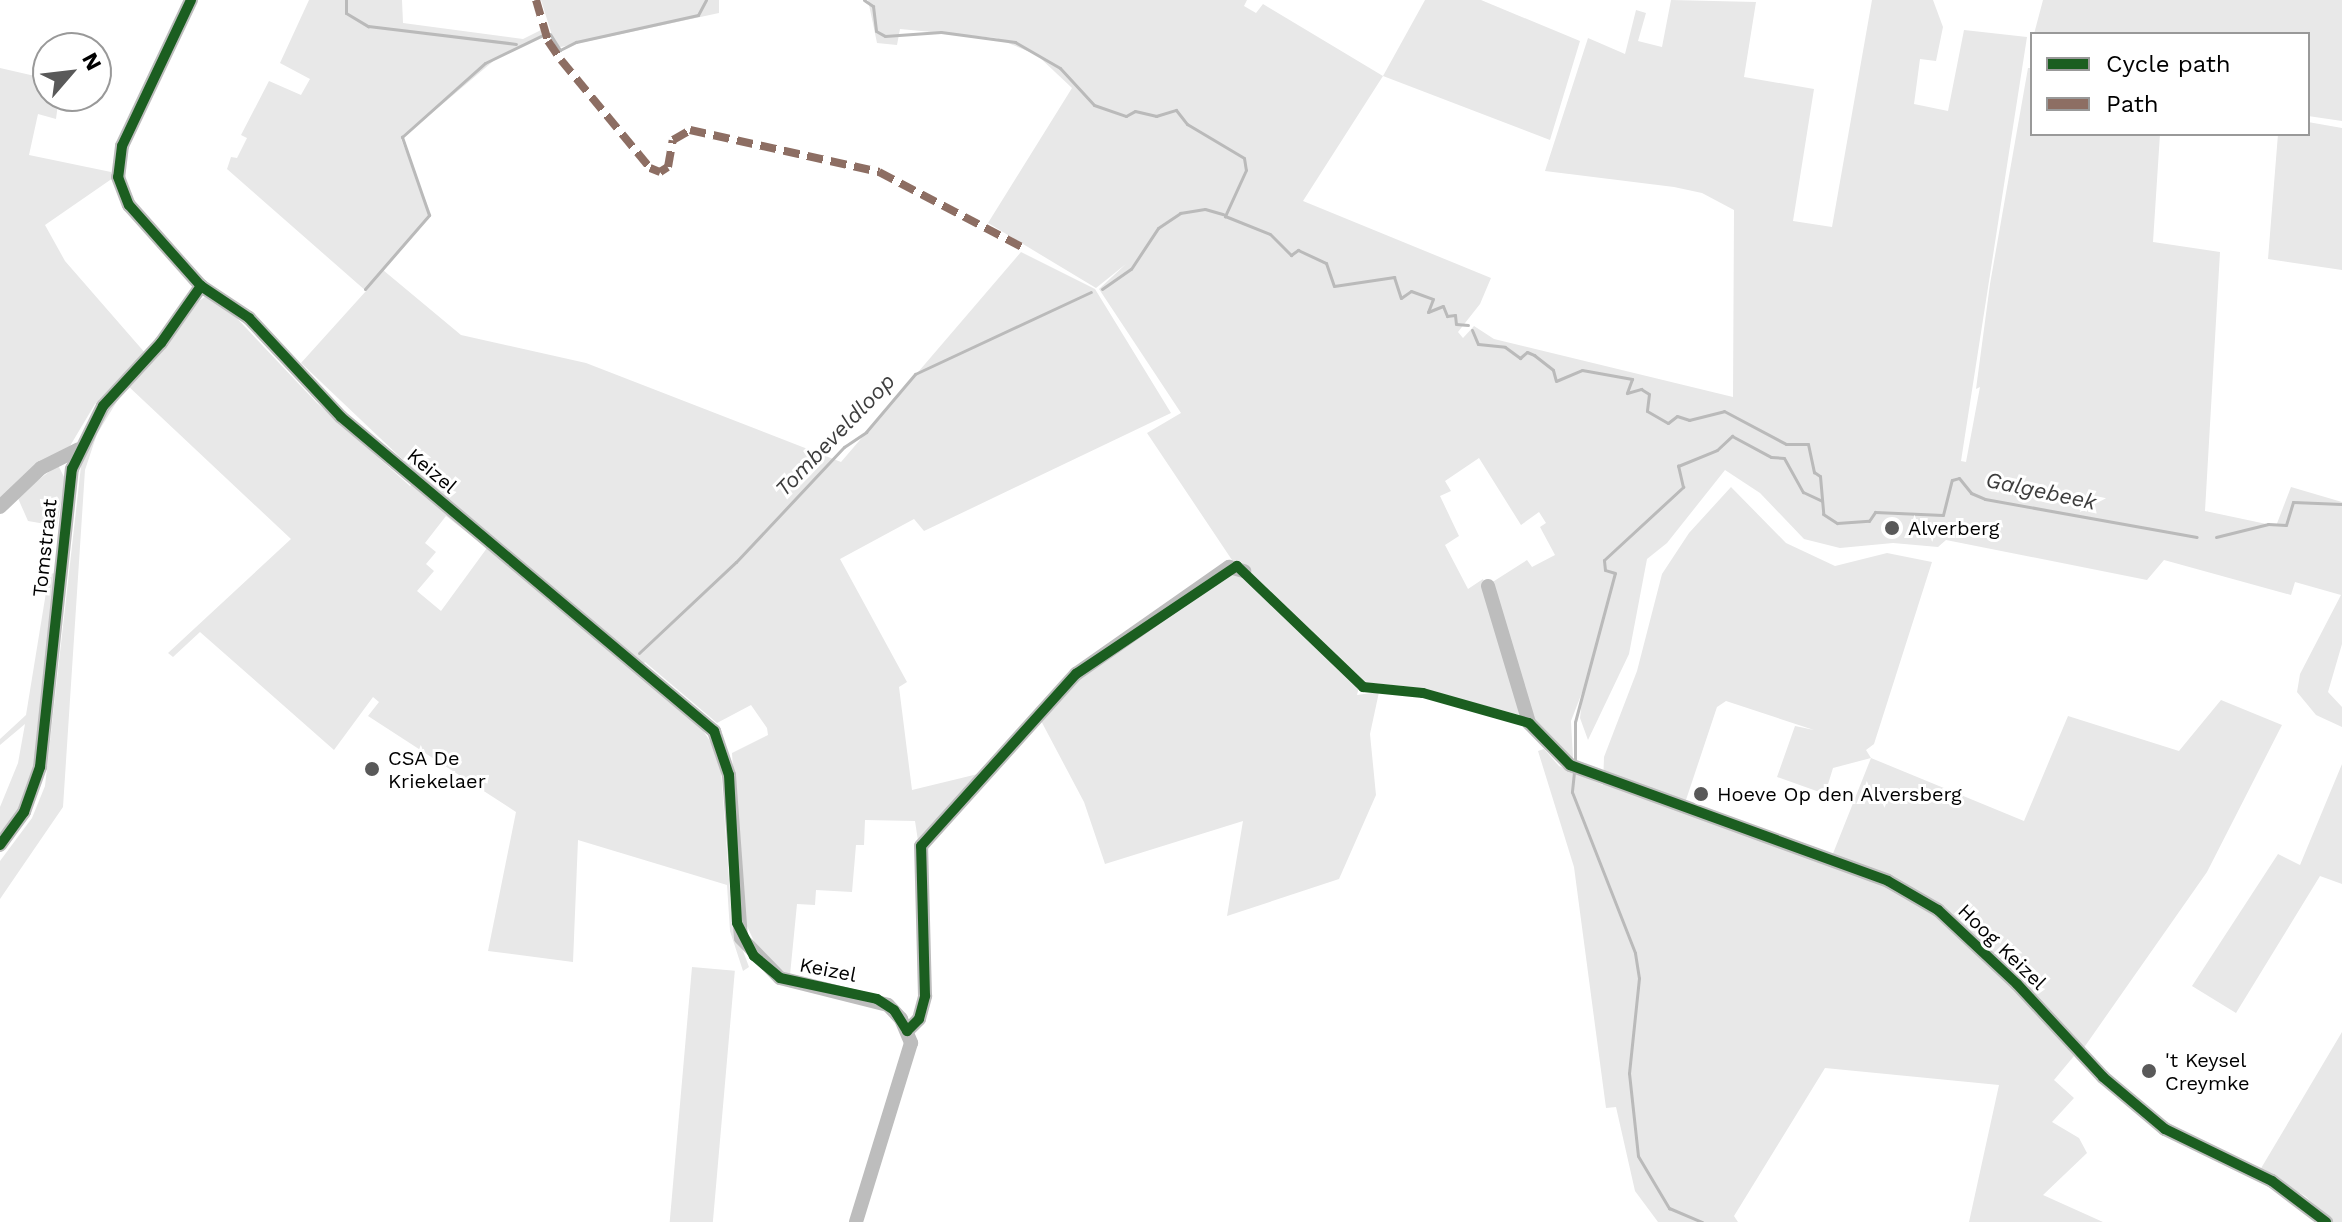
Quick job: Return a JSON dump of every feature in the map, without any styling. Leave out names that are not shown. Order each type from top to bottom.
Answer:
[{"type":"street","points":[[191,0],[128,128],[118,177],[140,219],[201,286]]},
{"type":"street","name":"Keizel","points":[[201,286],[234,305],[341,417],[690,706],[714,731],[729,775],[737,923],[754,956],[780,978],[877,999],[894,1010],[907,1031]]},
{"type":"street","name":"Tomstraat","points":[[0,845],[24,812],[40,767],[72,469],[79,449],[103,406],[161,343],[201,286]]},
{"type":"street","name":"Tomstraat","points":[[0,507],[41,468],[79,449]]},
{"type":"street","points":[[856,1222],[911,1057],[907,1031],[919,1019],[925,996],[921,846],[1076,674],[1229,567],[1244,571]]},
{"type":"street","name":"Hoog Keizel","points":[[1488,586],[1529,723],[1570,765],[1888,881],[1938,910],[2017,984],[2103,1077],[2165,1129],[2272,1181],[2326,1222]]},
{"type":"shaded area","points":[[309,0],[402,0],[403,23],[523,39],[541,30],[543,36],[497,58],[401,139],[431,214],[383,270],[461,335],[586,363],[841,462],[1021,252],[1095,289],[1171,413],[924,531],[914,519],[840,559],[907,682],[899,687],[912,790],[982,773],[918,841],[915,821],[865,820],[864,845],[856,845],[852,892],[816,890],[815,905],[797,904],[790,975],[762,959],[742,915],[732,753],[768,735],[767,728],[751,705],[717,723],[645,662],[638,671],[694,717],[720,756],[732,921],[749,967],[743,971],[730,931],[727,885],[578,840],[573,962],[488,951],[516,812],[368,716],[379,702],[373,697],[334,750],[200,632],[173,657],[168,653],[291,539],[127,385],[205,297],[230,311],[317,403],[410,486],[420,476],[301,363],[366,291],[227,169],[231,157],[237,158],[247,138],[241,135],[269,81],[301,95],[310,79],[280,63]],"holes":[[[446,516],[487,548],[441,611],[417,591],[434,571],[426,564],[436,552],[425,543]]]},
{"type":"shaded area","points":[[541,0],[719,0],[719,13],[556,48]]},
{"type":"shaded area","points":[[868,0],[1247,0],[1244,6],[1256,13],[1263,4],[1383,76],[1303,201],[1491,278],[1480,304],[1458,332],[1463,338],[1474,326],[1494,339],[1733,397],[1734,210],[1702,193],[1674,187],[1545,171],[1588,38],[1625,54],[1636,10],[1646,13],[1638,41],[1662,47],[1671,0],[1756,2],[1744,77],[1814,89],[1793,221],[1832,227],[1872,0],[1933,0],[1943,27],[1936,61],[1920,59],[1914,104],[1948,111],[1964,30],[2027,37],[1961,461],[1966,462],[1980,387],[1976,389],[1990,284],[2030,68],[2030,136],[2160,136],[2153,242],[2220,252],[2205,511],[2276,526],[2291,487],[2342,502],[2342,644],[2328,692],[2342,707],[2342,727],[2316,715],[2297,692],[2300,674],[2341,595],[2295,582],[2291,595],[2164,560],[2147,580],[1946,540],[1938,547],[1893,543],[1840,548],[1804,539],[1760,493],[1725,470],[1667,543],[1647,559],[1629,654],[1588,740],[1580,718],[1583,690],[1571,721],[1573,758],[1568,759],[1529,713],[1491,583],[1527,560],[1532,567],[1555,555],[1540,527],[1546,523],[1539,512],[1521,525],[1479,458],[1445,481],[1451,491],[1440,496],[1459,536],[1445,545],[1468,589],[1483,579],[1520,715],[1414,687],[1362,682],[1232,560],[1147,433],[1181,413],[1099,289],[1126,264],[1096,288],[988,223],[1072,88],[1037,55],[996,38],[900,29],[897,45],[877,43]]},
{"type":"shaded area","points":[[1425,0],[1481,0],[1580,41],[1550,140],[1383,76]]},
{"type":"shaded area","points":[[2043,0],[2342,0],[2342,121],[2310,116],[2310,32],[2035,32]]},
{"type":"shaded area","points":[[0,68],[32,75],[32,112],[57,112],[56,119],[38,114],[29,155],[111,172],[113,178],[45,225],[65,261],[146,354],[95,404],[70,446],[0,502]]},
{"type":"shaded area","points":[[2310,122],[2342,128],[2342,270],[2268,259],[2278,136],[2310,136]]},
{"type":"shaded area","points":[[127,385],[97,434],[85,470],[63,807],[0,899],[0,861],[32,818],[45,786],[82,457],[99,418]]},
{"type":"shaded area","points":[[58,465],[65,479],[57,526],[28,521],[17,496]]},
{"type":"shaded area","points":[[1731,487],[1786,543],[1835,566],[1887,553],[1932,562],[1874,744],[1866,750],[1871,758],[1833,768],[1825,794],[1777,777],[1795,726],[1814,730],[1726,701],[1717,707],[1686,800],[1898,892],[1935,914],[2028,1003],[2074,1056],[2054,1080],[2074,1098],[2052,1122],[2079,1138],[2087,1153],[2043,1195],[2103,1222],[1969,1222],[1999,1085],[1825,1068],[1734,1216],[1738,1222],[1658,1222],[1635,1191],[1616,1107],[1606,1108],[1574,867],[1538,751],[1544,749],[1559,766],[1603,785],[1604,757],[1637,671],[1662,574],[1689,533]]},
{"type":"shaded area","points":[[56,573],[37,762],[18,811],[0,836],[0,807],[18,763],[25,724],[0,745],[0,739],[26,715],[49,574]]},
{"type":"shaded area","points":[[1226,574],[1245,575],[1359,687],[1357,695],[1379,692],[1370,734],[1376,795],[1339,879],[1227,916],[1243,821],[1105,864],[1084,802],[1039,717],[1069,685]]},
{"type":"shaded area","points":[[2221,700],[2282,725],[2207,872],[2083,1049],[1969,930],[1832,856],[1871,758],[2024,821],[2068,716],[2179,751]]},
{"type":"shaded area","points":[[2342,764],[2342,884],[2320,876],[2236,1013],[2192,986],[2278,854],[2300,865]]},
{"type":"shaded area","points":[[692,967],[735,971],[713,1222],[670,1222]]},
{"type":"shaded area","points":[[2342,1032],[2342,1222],[2333,1222],[2305,1196],[2260,1170]]},
{"type":"waterway","points":[[346,0],[346,13],[368,26],[516,44]]},
{"type":"waterway","name":"Galgebeek","points":[[550,34],[560,50],[576,42],[698,15],[706,0]]},
{"type":"waterway","name":"Galgebeek","points":[[864,0],[873,6],[876,31],[885,36],[941,32],[1015,42],[1060,68],[1094,105],[1126,116],[1135,111],[1156,116],[1176,110],[1187,124],[1244,158],[1246,170],[1225,216],[1270,234],[1291,255],[1298,250],[1326,263],[1334,286],[1394,277],[1401,298],[1411,291],[1433,299],[1428,312],[1443,306],[1447,316],[1455,315],[1456,324],[1468,325]]},
{"type":"waterway","name":"Galgebeek","points":[[365,289],[429,215],[402,137],[485,63],[545,34]]},
{"type":"waterway","name":"Tombeveldloop","points":[[1102,289],[1131,269],[1158,228],[1180,213],[1205,209],[1223,214]]},
{"type":"waterway","name":"Tombeveldloop","points":[[639,653],[736,562],[844,447],[866,432],[915,374],[1091,292]]},
{"type":"waterway","name":"Galgebeek","points":[[1472,330],[1478,344],[1505,347],[1520,358],[1527,352],[1534,355],[1553,370],[1556,381],[1582,370],[1632,379],[1627,393],[1641,389],[1649,394],[1647,411],[1668,423],[1677,416],[1689,420],[1724,411],[1786,444],[1808,444],[1814,472],[1820,476],[1823,514],[1837,523],[1869,521],[1875,512],[1943,515],[1952,480],[1959,478],[1971,493],[1985,499],[2197,537]]},
{"type":"waterway","points":[[1575,759],[1575,722],[1615,573],[1605,570],[1604,560],[1683,487],[1678,466],[1717,450],[1732,436],[1771,457],[1784,458],[1803,492],[1822,501]]},
{"type":"waterway","name":"Galgebeek","points":[[2216,537],[2268,524],[2286,525],[2293,502],[2342,504]]},
{"type":"waterway","points":[[1574,772],[1572,792],[1635,953],[1639,978],[1629,1073],[1638,1156],[1669,1208],[1702,1222]]},
{"type":"marked path","points":[[536,0],[548,41],[650,168],[660,172],[668,167],[673,140],[690,130],[879,172],[1024,248]]},
{"type":"cycle path","points":[[191,0],[122,146],[118,177],[129,205],[201,286],[249,318],[341,417],[714,731],[729,775],[737,923],[754,956],[780,978],[877,999],[894,1010],[907,1031],[919,1019],[925,996],[921,846],[1076,674],[1237,566],[1363,687],[1423,693],[1529,723],[1570,765],[1888,881],[1938,910],[2017,984],[2103,1077],[2165,1129],[2272,1181],[2326,1222]]},
{"type":"cycle path","points":[[0,845],[24,812],[40,767],[72,469],[103,406],[161,343],[201,286]]},
{"type":"place","name":"Alverberg","points":[[1892,528]]},
{"type":"place","name":"CSA De Kriekelaer","points":[[372,769]]},
{"type":"place","name":"Hoeve Op den Alversberg","points":[[1701,794]]},
{"type":"place","name":"'t Keysel Creymke","points":[[2149,1071]]}]
